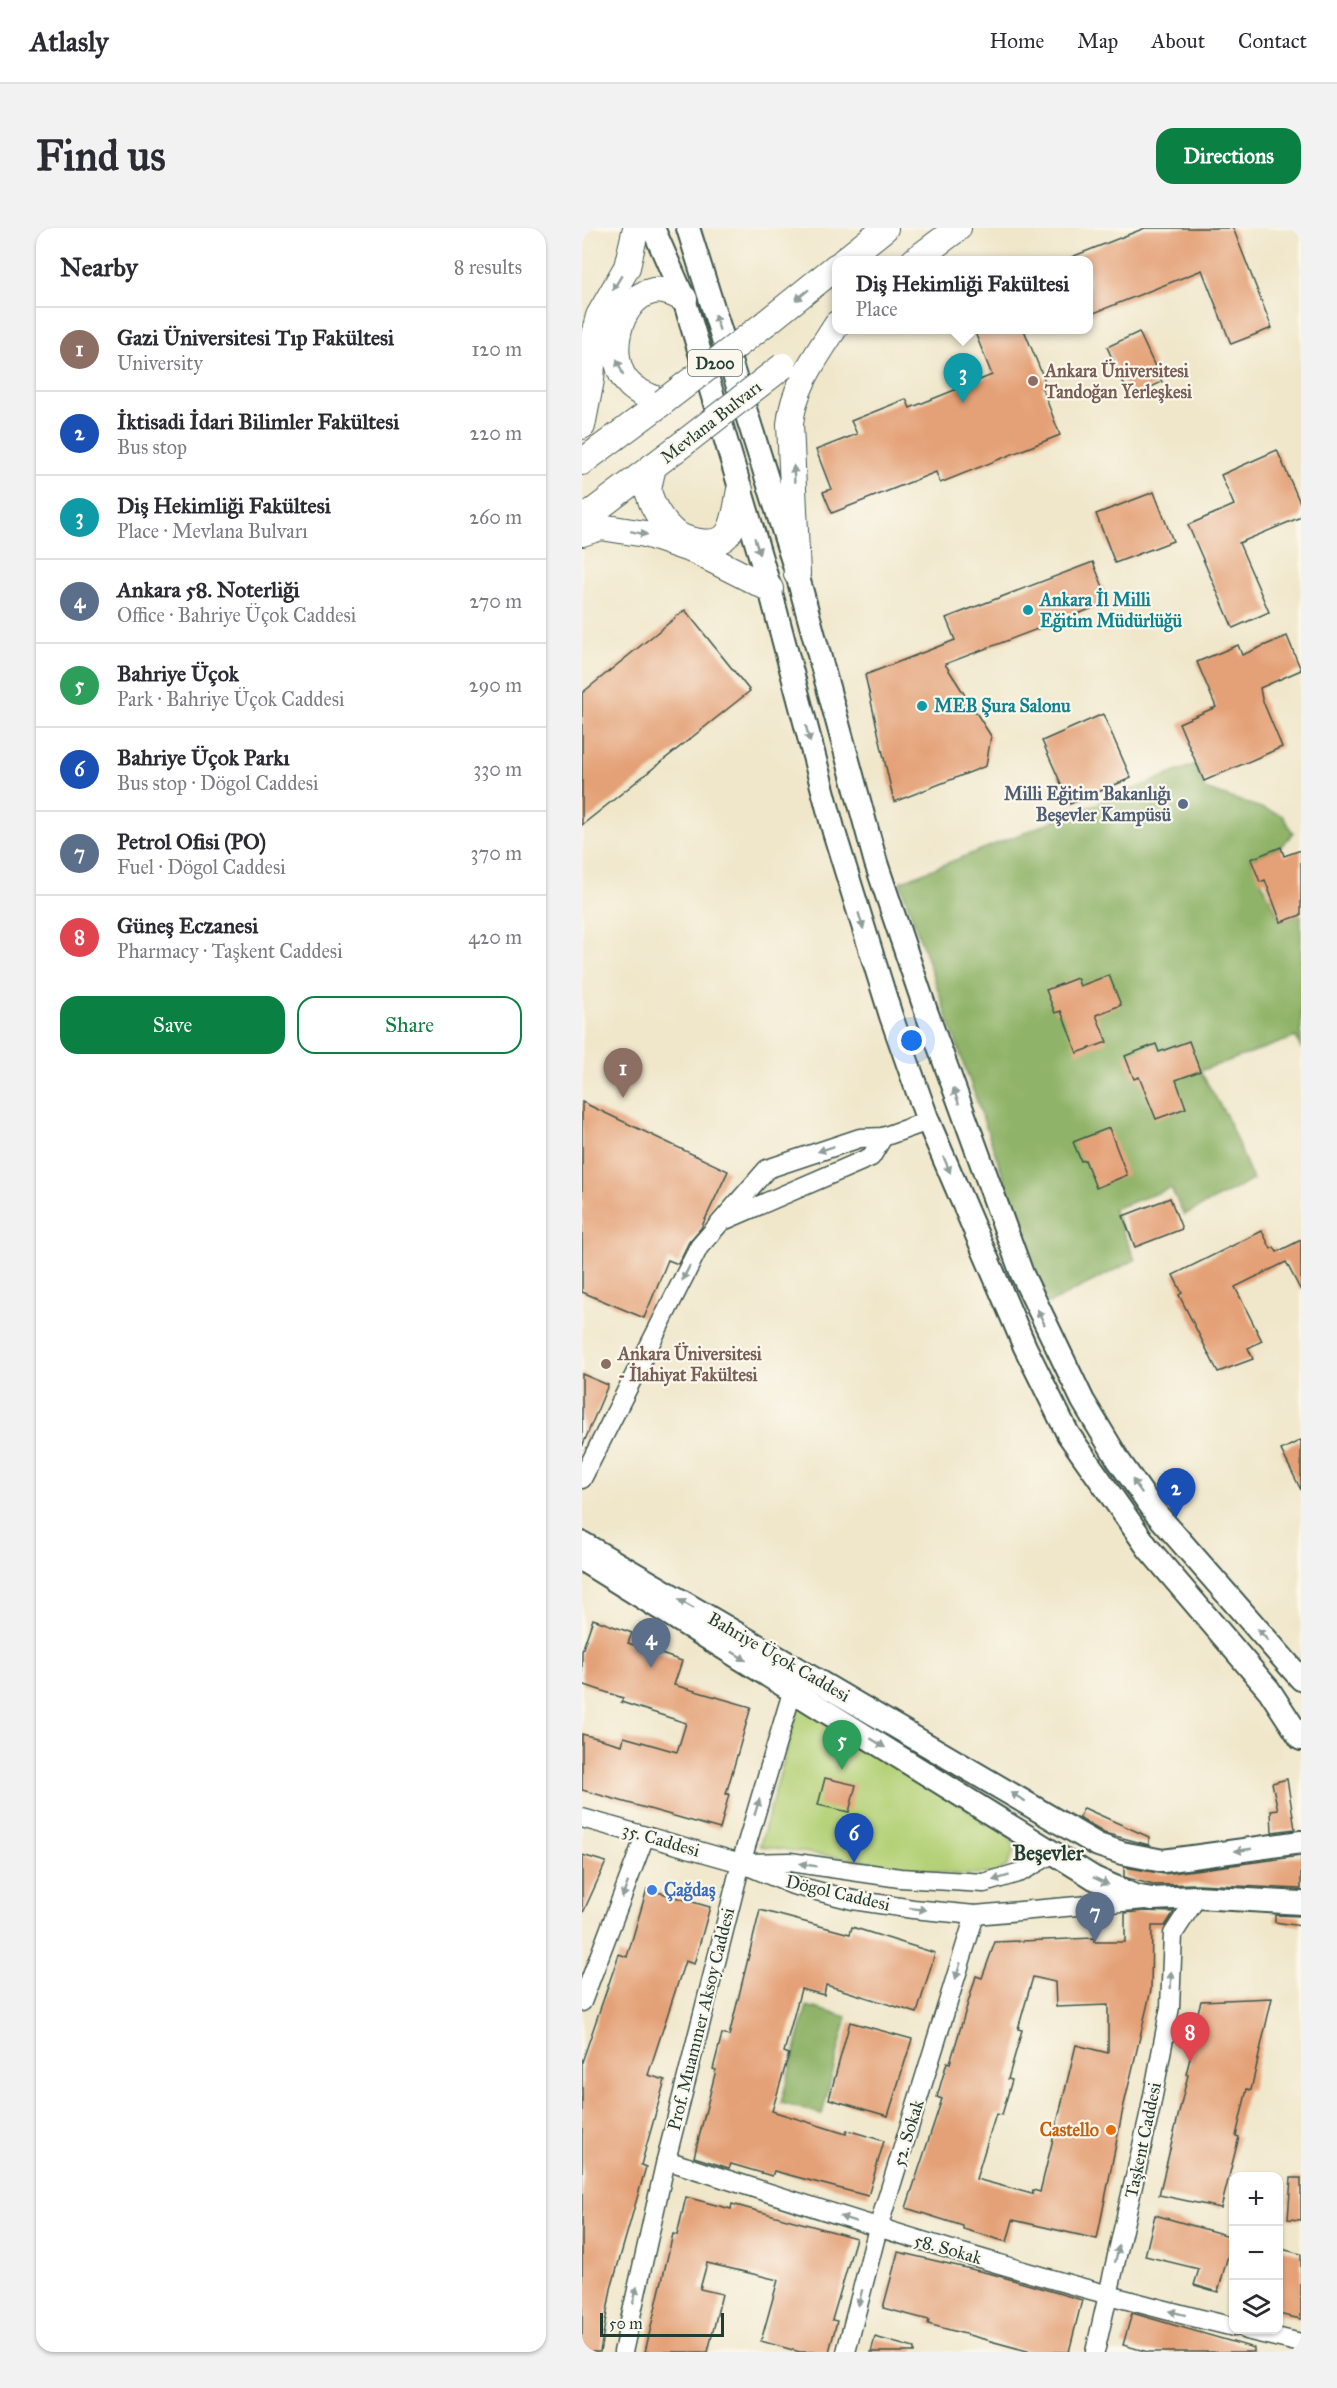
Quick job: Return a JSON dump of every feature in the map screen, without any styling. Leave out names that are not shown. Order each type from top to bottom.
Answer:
[{"type":"highway","points":[[582,426],[597,326],[608,298],[627,267],[636,228]]},
{"type":"highway","points":[[850,256],[885,228]]},
{"type":"highway","points":[[921,256],[958,228]]},
{"type":"highway","name":"D200","points":[[582,462],[766,323],[832,270]]},
{"type":"highway","points":[[663,402],[629,385],[616,359],[618,338],[627,307],[640,296],[654,290],[668,291],[684,299]]},
{"type":"highway","name":"Mevlana Bulvarı","points":[[582,520],[783,366],[832,323]]},
{"type":"highway","points":[[797,574],[790,424],[792,402],[802,380],[832,332]]},
{"type":"highway","points":[[653,466],[648,491],[656,512],[673,532],[697,542],[718,541],[726,537],[731,530],[740,489]]},
{"type":"highway","points":[[582,533],[601,526],[645,534],[695,551],[770,589]]},
{"type":"main road","points":[[654,228],[684,299],[770,589],[834,832],[891,1016],[928,1121],[1025,1347],[1068,1434],[1148,1548],[1269,1690],[1301,1739]]},
{"type":"main road","points":[[688,228],[797,574],[876,862],[1008,1238],[1043,1322],[1083,1401],[1119,1461],[1155,1512],[1301,1679]]},
{"type":"main road","name":"Bahriye Üçok Caddesi","points":[[582,1543],[1068,1827]]},
{"type":"main road","name":"Bahriye Üçok Caddesi","points":[[582,1560],[1054,1853]]},
{"type":"main road","points":[[1054,1853],[1068,1827],[1098,1845],[1122,1854],[1163,1861],[1301,1842]]},
{"type":"main road","name":"Dögol Caddesi","points":[[1054,1853],[1103,1882],[1135,1896],[1152,1899],[1197,1897],[1301,1903]]},
{"type":"street","points":[[582,1479],[699,1247],[767,1169],[860,1138],[883,1137],[928,1121]]},
{"type":"street","points":[[720,1222],[787,1196],[871,1157],[883,1137]]},
{"type":"street","points":[[767,1169],[787,1196]]},
{"type":"street","name":"Prof. Muammer Aksoy Caddesi","points":[[623,2352],[666,2160],[741,1863],[793,1689]]},
{"type":"street","name":"35. Caddesi","points":[[582,1818],[741,1863]]},
{"type":"street","points":[[582,2002],[589,1966],[645,1836]]},
{"type":"street","name":"Dögol Caddesi","points":[[741,1863],[790,1862],[900,1878],[984,1883],[1021,1872],[1054,1853]]},
{"type":"street","name":"Dögol Caddesi","points":[[741,1863],[793,1885],[853,1899],[913,1909],[975,1915],[1152,1899]]},
{"type":"street","name":"Taşkent Caddesi","points":[[1095,2352],[1150,2111],[1170,2007],[1173,1934],[1197,1897]]},
{"type":"street","name":"52. Sokak","points":[[846,2352],[878,2228],[975,1915]]},
{"type":"street","name":"58. Sokak","points":[[666,2160],[878,2228],[1108,2296],[1229,2326]]},
{"type":"street","points":[[1263,2334],[1301,2343]]},
{"type":"green space","points":[[1196,764],[1205,789],[1282,815],[1293,833],[1281,847],[1251,859],[1281,922],[1301,915],[1301,1049],[1296,1037],[1200,1071],[1226,1115],[1253,1180],[1184,1215],[1171,1188],[1113,1209],[1135,1260],[1048,1304],[900,882]]},
{"type":"green space","points":[[799,1706],[1007,1833],[1015,1849],[1007,1866],[995,1873],[961,1875],[760,1846]]},
{"type":"green space","points":[[807,2006],[847,2017],[822,2114],[781,2103]]},
{"type":"building","points":[[1145,228],[1233,228],[1272,328],[1231,344],[1202,270],[1093,313],[1093,256],[1074,256]]},
{"type":"building","points":[[1139,332],[1162,382],[1130,397],[1107,347]]},
{"type":"building","points":[[976,334],[1026,334],[1047,386],[1042,388],[1060,435],[940,483],[936,472],[832,513],[823,492],[831,489],[816,450],[857,434],[851,421],[906,399],[910,408],[992,375]]},
{"type":"building","points":[[1277,450],[1301,505],[1301,517],[1239,543],[1269,612],[1233,628],[1188,525],[1234,505],[1221,475]]},
{"type":"building","points":[[1154,492],[1173,541],[1115,563],[1096,514]]},
{"type":"building","name":"MEB Şura Salonu","points":[[1093,562],[1109,602],[945,664],[991,736],[986,766],[894,802],[865,675],[955,640],[946,618]]},
{"type":"building","points":[[685,610],[750,691],[582,825],[582,693]]},
{"type":"building","points":[[1287,636],[1301,670],[1260,688],[1262,699],[1282,747],[1204,781],[1179,723],[1216,707],[1197,662],[1238,645],[1242,655]]},
{"type":"building","points":[[1103,714],[1131,778],[1070,804],[1042,741]]},
{"type":"building","points":[[1281,847],[1284,856],[1301,850],[1301,915],[1281,922],[1265,880],[1260,882],[1251,859]]},
{"type":"building","points":[[1109,975],[1121,1005],[1096,1015],[1107,1042],[1077,1053],[1061,1011],[1055,1013],[1046,990],[1077,978],[1080,986]]},
{"type":"building","points":[[1189,1041],[1200,1071],[1176,1080],[1186,1108],[1156,1119],[1139,1077],[1134,1079],[1125,1056],[1156,1044],[1159,1052]]},
{"type":"building","points":[[582,1102],[728,1171],[701,1228],[689,1242],[678,1264],[668,1260],[644,1318],[582,1292]]},
{"type":"building","points":[[1109,1128],[1127,1175],[1096,1188],[1085,1160],[1081,1161],[1073,1142]]},
{"type":"building","points":[[1170,1198],[1182,1229],[1135,1247],[1123,1216]]},
{"type":"building","points":[[1262,1231],[1271,1249],[1274,1247],[1277,1252],[1301,1240],[1301,1291],[1286,1262],[1235,1287],[1262,1341],[1248,1348],[1253,1359],[1218,1372],[1179,1295],[1182,1293],[1173,1275]]},
{"type":"building","points":[[582,1374],[608,1385],[582,1447]]},
{"type":"building","points":[[1301,1440],[1301,1490],[1281,1450]]},
{"type":"building","points":[[593,1619],[632,1633],[628,1643],[682,1661],[674,1685],[751,1707],[726,1794],[729,1794],[720,1829],[582,1790],[582,1734],[622,1745],[624,1737],[677,1752],[686,1723],[621,1702],[623,1698],[582,1684],[582,1651]]},
{"type":"building","points":[[825,1778],[856,1785],[849,1812],[818,1805]]},
{"type":"building","points":[[1287,1779],[1295,1829],[1272,1832],[1271,1811],[1278,1810],[1272,1783]]},
{"type":"building","points":[[1084,1808],[1149,1837],[1149,1845],[1104,1833],[1079,1818]]},
{"type":"building","points":[[582,1855],[606,1862],[582,1915]]},
{"type":"building","points":[[1301,1856],[1301,1889],[1198,1884],[1153,1885],[1124,1877],[1124,1867],[1164,1874]]},
{"type":"building","points":[[647,1889],[710,1907],[694,1964],[685,1961],[648,2075],[665,2080],[641,2165],[646,2167],[611,2289],[600,2352],[582,2352],[582,2062],[619,1954],[627,1957]]},
{"type":"building","points":[[760,1910],[850,1934],[852,1927],[935,1953],[917,2013],[826,1985],[824,1995],[801,1989],[784,2052],[789,2054],[772,2111],[846,2134],[847,2130],[884,2141],[868,2196],[774,2171],[772,2176],[731,2164],[729,2168],[694,2157],[716,2070],[713,2069],[722,2034],[729,2036]]},
{"type":"building","points":[[1174,1912],[1165,1926],[1152,1926],[1151,1990],[1123,2109],[1097,2239],[1013,2220],[1007,2242],[906,2208],[942,2099],[937,2097],[947,2062],[950,2063],[976,1976],[982,1978],[995,1942],[1094,1938],[1094,1942],[1125,1942],[1125,1913]],"holes":[[[1033,1977],[1055,1982],[1056,2007],[1108,2005],[1108,2053],[1076,2045],[1040,2192],[1033,2190],[1032,2194],[976,2179],[996,2114],[1002,2115],[1012,2080],[1008,2079],[1022,2030],[1018,2029]]]},
{"type":"building","points":[[1275,1915],[1301,1916],[1301,1926],[1275,1922]]},
{"type":"building","points":[[1272,1998],[1251,2090],[1247,2089],[1236,2136],[1239,2137],[1221,2208],[1159,2195],[1188,2075],[1186,2074],[1196,2034],[1192,2034],[1201,2001]]},
{"type":"building","points":[[850,2022],[912,2039],[888,2116],[829,2099]]},
{"type":"building","points":[[1291,2178],[1301,2178],[1301,2220],[1288,2219]]},
{"type":"building","points":[[686,2197],[731,2209],[732,2204],[856,2238],[832,2320],[837,2321],[829,2352],[800,2352],[761,2341],[778,2280],[707,2263],[700,2289],[722,2294],[708,2352],[645,2352],[673,2234],[677,2235]]},
{"type":"building","points":[[1155,2215],[1229,2236],[1229,2252],[1218,2292],[1194,2285],[1199,2269],[1145,2256]]},
{"type":"building","points":[[1283,2249],[1301,2254],[1301,2319],[1283,2315]]},
{"type":"building","points":[[898,2252],[992,2274],[1082,2300],[1069,2352],[1031,2352],[928,2324],[929,2320],[883,2308]]},
{"type":"building","points":[[1132,2313],[1254,2348],[1254,2352],[1148,2352],[1123,2345]]},
{"type":"building","points":[[875,2337],[914,2348],[914,2352],[871,2352]]},
{"type":"place","name":"Ankara Üniversitesi Tandoğan Yerleşkesi","points":[[1033,381]]},
{"type":"place","name":"Diş Hekimliği Fakültesi","points":[[963,403]]},
{"type":"place","name":"Ankara İl Milli Eğitim Müdürlüğü","points":[[1028,610]]},
{"type":"place","name":"MEB Şura Salonu","points":[[922,706]]},
{"type":"place","name":"Milli Eğitim Bakanlığı Beşevler Kampüsü","points":[[1183,804]]},
{"type":"place","name":"Gazi Üniversitesi Tıp Fakültesi","points":[[623,1098]]},
{"type":"place","name":"Ankara Üniversitesi - İlahiyat Fakültesi","points":[[606,1364]]},
{"type":"place","name":"İktisadi İdari Bilimler Fakültesi","points":[[1176,1518]]},
{"type":"place","name":"Ankara 58. Noterliği","points":[[651,1668]]},
{"type":"place","name":"Bahriye Üçok","points":[[842,1770]]},
{"type":"place","name":"Bahriye Üçok Parkı","points":[[854,1863]]},
{"type":"place","name":"Çağdaş","points":[[652,1890]]},
{"type":"place","name":"Petrol Ofisi (PO)","points":[[1095,1942]]},
{"type":"place","name":"Güneş Eczanesi","points":[[1190,2062]]},
{"type":"place","name":"Castello","points":[[1111,2130]]},
{"type":"district","name":"Beşevler","points":[[1048,1853]]}]
